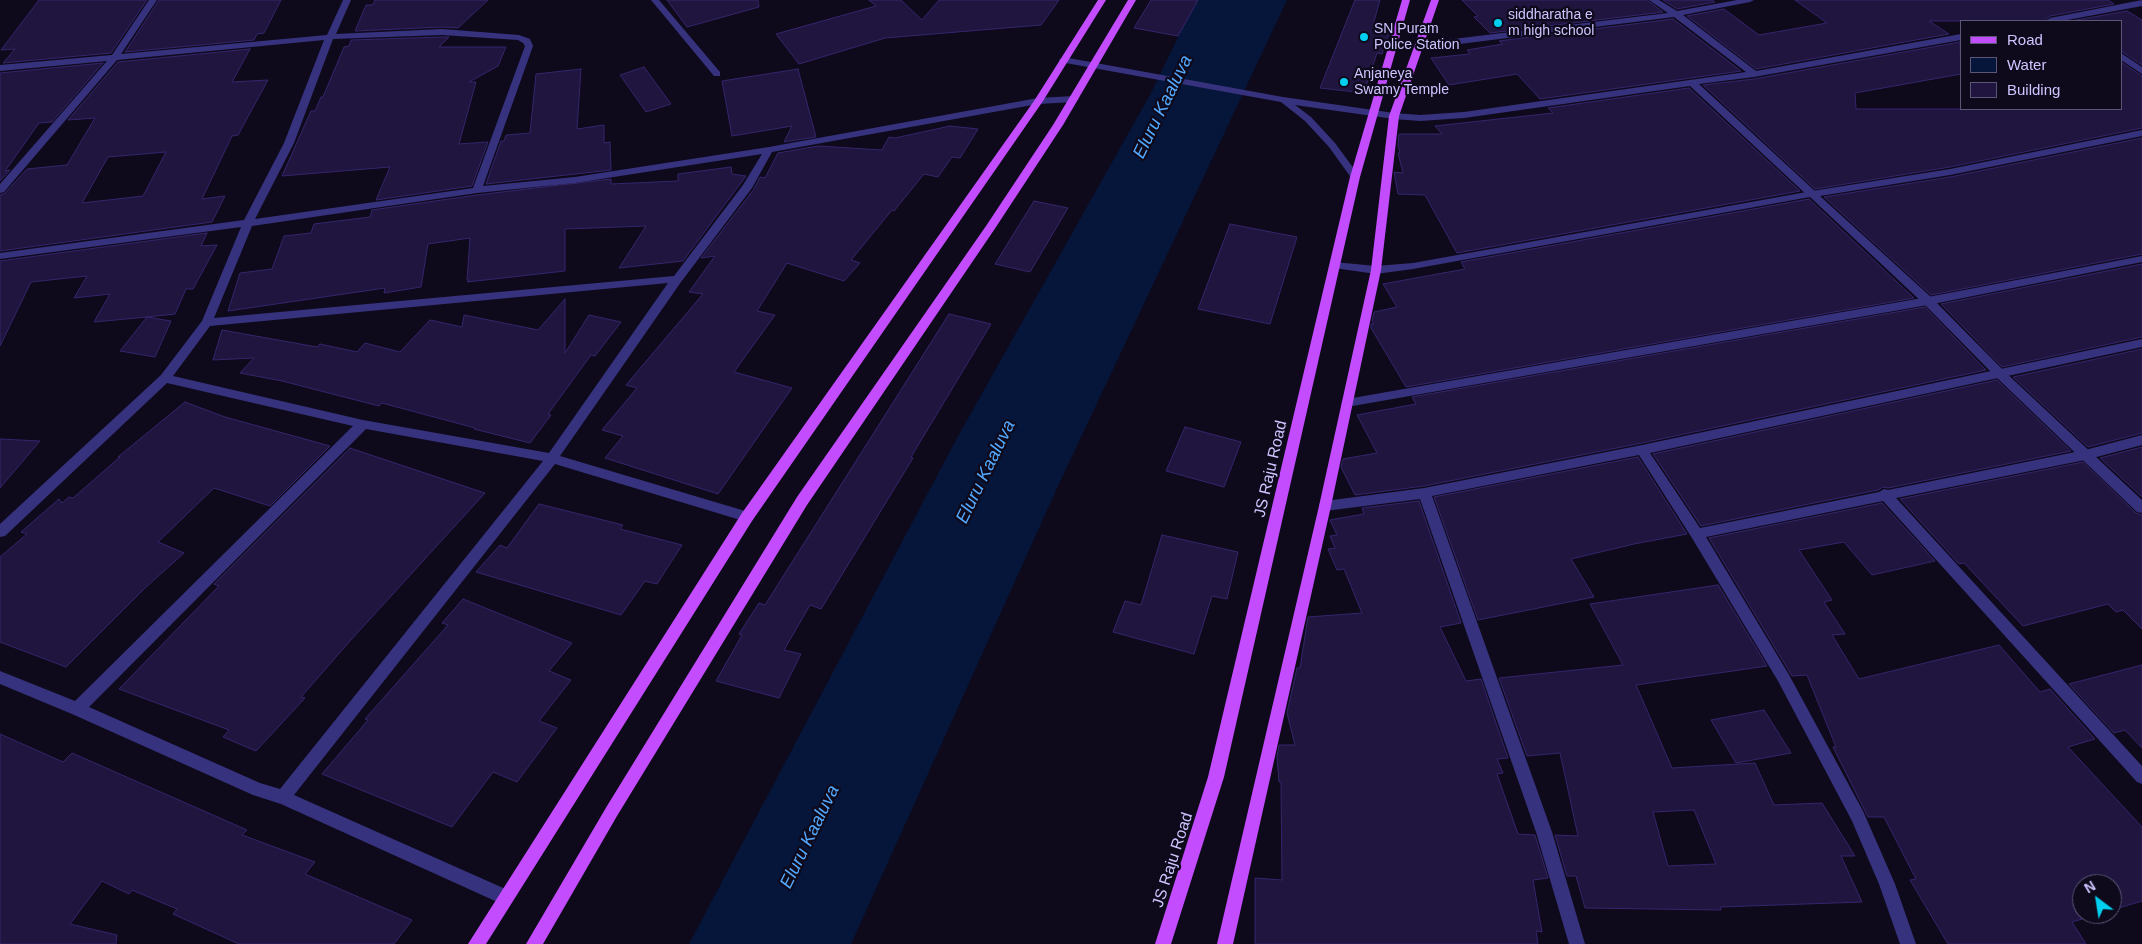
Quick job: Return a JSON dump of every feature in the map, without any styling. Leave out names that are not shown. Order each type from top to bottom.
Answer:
[{"type":"main road","points":[[476,944],[746,517],[1038,101],[1102,0]]},
{"type":"main road","points":[[534,944],[612,811],[802,500],[990,228],[1074,99],[1132,0]]},
{"type":"main road","name":"JS Raju Road","points":[[1163,944],[1216,777],[1355,177],[1406,0]]},
{"type":"main road","points":[[1225,944],[1326,506],[1376,270],[1394,116],[1435,0]]},
{"type":"street","points":[[0,190],[115,57],[153,0]]},
{"type":"street","points":[[0,532],[165,378],[207,322],[248,223],[288,143],[330,37],[348,0]]},
{"type":"street","points":[[655,0],[717,74]]},
{"type":"street","points":[[1653,0],[1676,14],[1754,74]]},
{"type":"street","points":[[1420,46],[1676,14],[1750,0]]},
{"type":"street","points":[[2068,20],[2142,4]]},
{"type":"street","points":[[0,68],[330,37],[442,32],[519,38],[526,41],[529,46],[477,190]]},
{"type":"street","points":[[1063,60],[1283,100],[1420,118],[1464,115],[1754,74],[1960,37]]},
{"type":"street","points":[[2122,57],[2142,71]]},
{"type":"street","points":[[1692,83],[1928,301],[1999,373],[2142,508]]},
{"type":"street","points":[[0,256],[477,190],[575,180],[769,150],[1038,101],[1074,99]]},
{"type":"street","points":[[1283,100],[1308,119],[1332,145],[1355,177]]},
{"type":"street","points":[[1334,265],[1376,270],[1413,266],[1812,194],[1950,172],[2142,133]]},
{"type":"street","points":[[284,797],[552,458],[677,279],[748,186],[769,150]]},
{"type":"street","points":[[1347,403],[1928,301],[2142,259]]},
{"type":"street","points":[[207,322],[677,279]]},
{"type":"street","points":[[1326,506],[1424,493],[1642,450],[2142,343]]},
{"type":"street","points":[[165,378],[363,424],[552,458],[746,517]]},
{"type":"street","points":[[77,709],[363,424]]},
{"type":"street","points":[[1697,534],[2085,454],[2142,440]]},
{"type":"street","points":[[1642,450],[1697,534],[1783,677],[1858,816],[1887,884],[1908,944]]},
{"type":"street","points":[[1424,493],[1544,832],[1577,944]]},
{"type":"street","points":[[1884,494],[2142,777]]},
{"type":"street","points":[[0,677],[77,709],[258,790],[284,797],[504,897]]},
{"type":"water","name":"Eluru Kaaluva","points":[[1196,0],[1287,0],[1058,486],[851,944],[689,944],[957,438],[1151,93]]},
{"type":"building","points":[[39,0],[147,0],[111,53],[3,63],[15,49],[1,50]]},
{"type":"building","points":[[159,0],[281,0],[264,33],[257,34],[254,40],[125,52]]},
{"type":"building","points":[[375,0],[488,0],[458,28],[355,31],[366,5],[373,5]]},
{"type":"building","points":[[667,0],[758,0],[759,7],[687,27]]},
{"type":"building","points":[[869,0],[901,0],[922,20],[939,0],[1059,0],[1041,25],[885,38],[799,64],[776,34],[876,6]]},
{"type":"building","points":[[1151,0],[1198,0],[1178,36],[1134,28]]},
{"type":"building","points":[[1355,0],[1380,0],[1373,25],[1391,28],[1382,54],[1377,53],[1364,93],[1320,88]]},
{"type":"building","points":[[1462,0],[1647,0],[1663,12],[1490,33],[1474,17],[1478,16]]},
{"type":"building","points":[[1663,0],[1712,0],[1715,2],[1677,9]]},
{"type":"building","points":[[1795,0],[2108,0],[2114,4],[2050,16],[2045,20],[1929,21],[1949,34],[1756,69],[1687,16],[1724,9],[1759,35],[1827,23]]},
{"type":"building","points":[[2127,11],[2142,20],[2142,65],[2122,52],[2122,20],[2077,20]]},
{"type":"building","points":[[1673,19],[1741,71],[1540,99],[1517,74],[1449,85],[1431,58],[1470,54],[1467,50],[1503,44],[1499,41]]},
{"type":"building","points":[[449,37],[439,47],[506,47],[498,66],[469,82],[476,82],[459,144],[488,142],[472,186],[376,200],[390,167],[282,176],[311,111],[315,111],[321,97],[323,97],[344,47],[349,46],[351,40]]},
{"type":"building","points":[[1960,42],[1960,74],[1855,93],[1856,109],[2122,110],[2122,63],[2142,76],[2142,128],[1950,167],[1815,189],[1703,85],[1754,79]]},
{"type":"building","points":[[250,49],[232,82],[268,80],[238,135],[232,136],[202,199],[225,196],[212,222],[0,251],[0,195],[5,193],[27,169],[67,165],[95,118],[68,120],[118,62]],"holes":[[[166,152],[143,196],[82,203],[108,157]]]},
{"type":"building","points":[[103,63],[52,122],[39,123],[5,171],[10,170],[0,181],[0,73]]},
{"type":"building","points":[[644,67],[671,104],[646,112],[620,75]]},
{"type":"building","points":[[581,69],[577,129],[604,125],[604,143],[610,142],[611,170],[486,184],[501,141],[504,141],[506,135],[530,133],[536,74]]},
{"type":"building","points":[[798,69],[816,137],[784,142],[792,126],[732,136],[722,81]]},
{"type":"building","points":[[1689,88],[1800,191],[1457,253],[1425,195],[1398,194],[1394,172],[1403,173],[1398,153],[1400,153],[1398,145],[1399,134],[1442,134],[1435,126],[1553,113],[1548,108]]},
{"type":"building","points":[[950,126],[978,129],[960,158],[952,157],[938,177],[924,174],[894,211],[892,210],[851,260],[860,263],[844,281],[787,263],[757,311],[775,315],[734,372],[792,388],[718,494],[605,458],[623,436],[602,430],[637,388],[626,385],[703,294],[689,292],[715,256],[701,258],[754,189],[760,177],[765,178],[778,153],[818,146],[882,150],[889,137],[895,138]]},
{"type":"building","points":[[2142,138],[2142,254],[1931,295],[1824,197],[1950,177]]},
{"type":"building","points":[[731,167],[732,174],[746,176],[683,261],[619,268],[646,226],[565,229],[565,271],[467,282],[469,280],[467,280],[470,238],[428,244],[421,287],[384,293],[385,288],[228,311],[240,273],[272,269],[284,236],[311,233],[314,224],[370,217],[372,210],[611,179],[611,184],[678,181],[678,174]]},
{"type":"building","points":[[1809,199],[1914,298],[1406,387],[1371,328],[1371,324],[1374,324],[1372,321],[1374,312],[1397,307],[1383,284],[1465,269],[1461,262]]},
{"type":"building","points":[[1034,201],[1068,208],[1030,272],[995,264]]},
{"type":"building","points":[[1230,224],[1297,237],[1270,324],[1198,309]]},
{"type":"building","points":[[207,233],[201,246],[217,245],[193,289],[186,289],[175,314],[94,322],[110,294],[74,298],[87,276],[31,282],[0,346],[0,261]]},
{"type":"building","points":[[2142,264],[2142,337],[2002,367],[1941,304]]},
{"type":"building","points":[[565,299],[565,353],[589,315],[621,322],[595,356],[591,355],[548,414],[551,415],[530,443],[382,403],[379,406],[282,381],[240,373],[254,358],[213,360],[222,330],[317,347],[320,344],[357,352],[365,343],[400,352],[430,320],[462,327],[464,315],[538,330]]},
{"type":"building","points":[[1925,307],[1986,370],[1642,443],[1424,486],[1355,495],[1341,467],[1343,459],[1377,453],[1357,415],[1416,404],[1412,397]]},
{"type":"building","points":[[949,314],[991,324],[911,457],[913,458],[821,609],[810,605],[784,650],[801,654],[779,698],[716,681],[742,635],[739,634],[759,603],[765,605]]},
{"type":"building","points":[[147,317],[171,321],[155,357],[120,351]]},
{"type":"building","points":[[2142,349],[2142,433],[2088,447],[2013,377]]},
{"type":"building","points":[[1997,380],[2071,451],[1888,488],[1883,487],[1878,490],[1701,526],[1653,454]]},
{"type":"building","points":[[185,402],[225,417],[330,446],[270,506],[214,488],[158,542],[184,553],[145,588],[66,667],[0,642],[0,557],[27,534],[21,532],[59,499],[62,503],[69,497],[73,498],[120,457],[118,457]]},
{"type":"building","points":[[1185,427],[1241,442],[1224,487],[1166,471]]},
{"type":"building","points":[[0,439],[40,441],[0,488]]},
{"type":"building","points":[[2142,447],[2142,497],[2100,458]]},
{"type":"building","points":[[350,448],[485,493],[350,641],[301,697],[305,698],[256,751],[223,737],[229,730],[119,689],[219,586],[214,584]]},
{"type":"building","points":[[1638,457],[1687,534],[1571,559],[1594,597],[1478,620],[1434,497]]},
{"type":"building","points":[[2083,462],[2136,513],[2142,515],[2142,629],[2123,610],[2116,612],[2108,604],[2023,626],[1964,563],[1959,564],[1900,499]]},
{"type":"building","points":[[1419,501],[1461,623],[1440,627],[1466,681],[1481,679],[1508,758],[1497,759],[1503,773],[1497,774],[1518,834],[1535,835],[1548,878],[1533,880],[1542,932],[1536,931],[1538,944],[1255,944],[1255,878],[1282,880],[1281,782],[1279,782],[1277,757],[1279,745],[1295,745],[1287,713],[1297,668],[1300,668],[1308,617],[1362,613],[1344,569],[1337,570],[1328,549],[1335,548],[1330,536],[1337,535],[1330,520],[1364,514],[1362,508]]},
{"type":"building","points":[[1882,503],[1935,561],[1872,575],[1844,542],[1799,550],[1832,600],[1824,602],[1845,634],[1832,635],[1859,679],[1999,645],[2040,692],[2050,689],[2095,739],[2068,747],[2142,827],[2142,901],[2122,907],[2122,874],[2072,874],[2072,924],[2086,944],[1948,944],[1910,880],[1916,879],[1884,817],[1868,817],[1833,747],[1836,747],[1807,675],[1792,676],[1709,538]]},
{"type":"building","points":[[539,504],[623,525],[620,529],[682,545],[657,584],[645,581],[621,615],[476,572],[500,545],[507,548]]},
{"type":"building","points":[[1162,535],[1238,552],[1227,599],[1212,596],[1194,654],[1113,632],[1125,601],[1141,605]]},
{"type":"building","points":[[1718,585],[1767,666],[1636,685],[1672,768],[1755,763],[1774,805],[1822,803],[1855,856],[1841,856],[1862,902],[1720,907],[1721,910],[1585,908],[1576,876],[1567,876],[1555,835],[1578,836],[1560,753],[1527,756],[1499,678],[1623,665],[1590,604]],"holes":[[[1694,810],[1716,864],[1668,866],[1653,812]]]},
{"type":"building","points":[[463,599],[572,643],[549,671],[571,680],[539,721],[557,728],[517,782],[493,772],[452,827],[322,774],[368,720],[365,719],[448,625],[442,623]]},
{"type":"building","points":[[2142,665],[2142,748],[2125,730],[2114,733],[2069,684]]},
{"type":"building","points":[[1764,710],[1791,753],[1736,763],[1711,720]]},
{"type":"building","points":[[0,734],[63,762],[72,753],[247,830],[242,835],[315,862],[305,874],[412,920],[394,944],[239,944],[173,914],[177,909],[132,890],[129,894],[102,881],[70,924],[117,935],[116,944],[0,944]]},
{"type":"place","name":"siddharatha e m high school","points":[[1498,23]]},
{"type":"place","name":"SN Puram Police Station","points":[[1364,37]]},
{"type":"place","name":"Anjaneya Swamy Temple","points":[[1344,82]]}]
